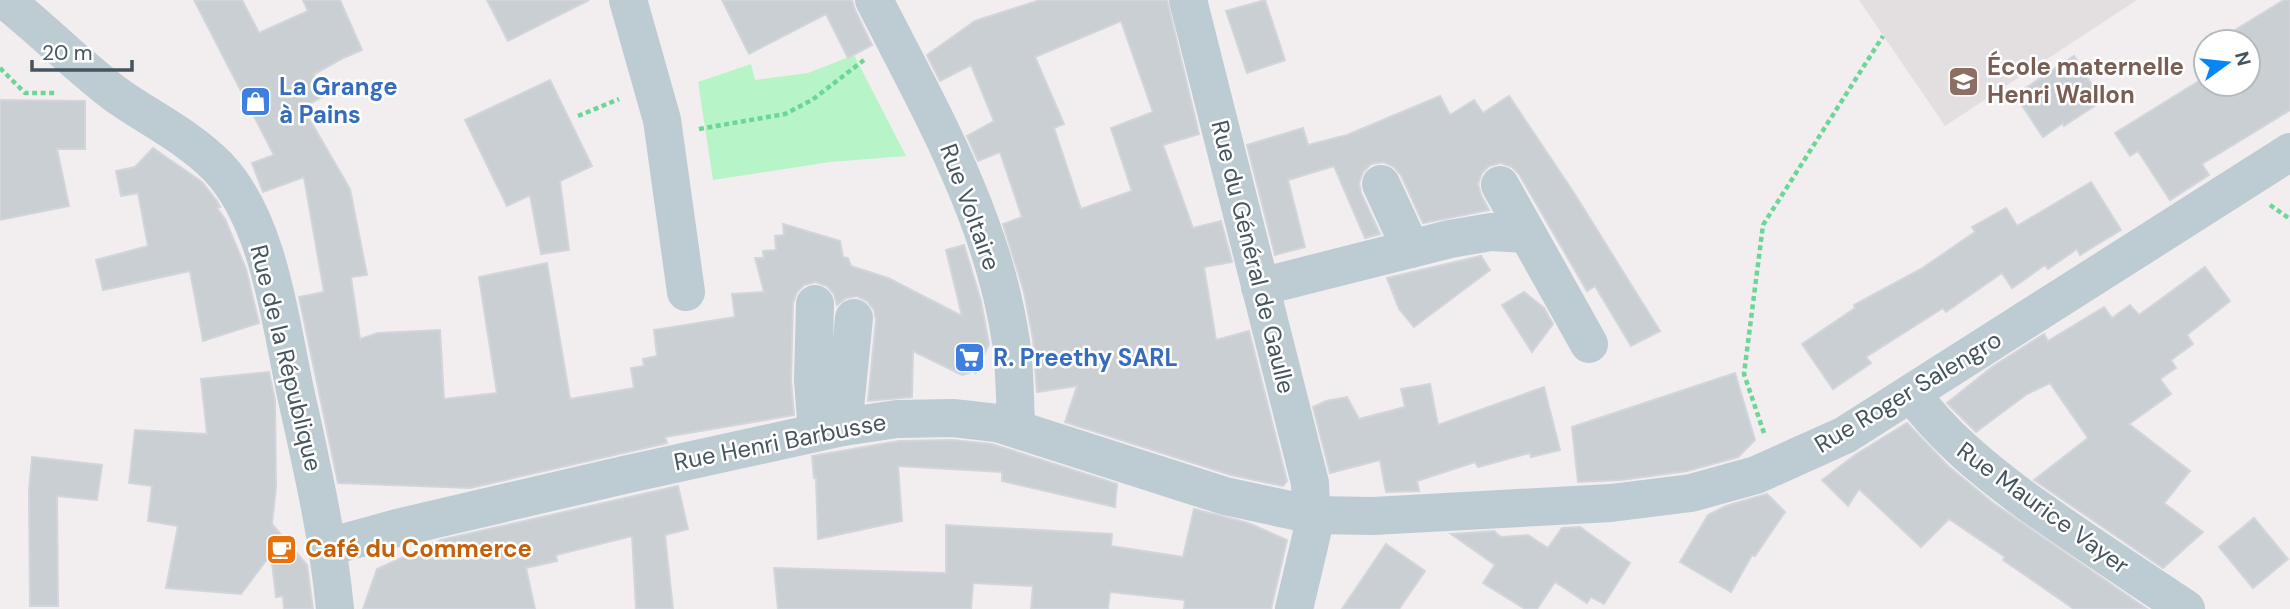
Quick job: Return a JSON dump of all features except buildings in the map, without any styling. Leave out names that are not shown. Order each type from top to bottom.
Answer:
[{"type":"street","name":"Rue de la République","points":[[5,0],[117,95],[206,156],[218,167],[242,202],[259,241],[272,284],[328,547],[335,609]]},
{"type":"street","name":"Rue de la République","points":[[24,0],[45,32]]},
{"type":"street","points":[[628,0],[658,102],[686,292]]},
{"type":"street","name":"Rue Voltaire","points":[[874,0],[961,172],[988,249],[1011,342],[1016,428]]},
{"type":"street","name":"Rue du Général de Gaulle","points":[[1188,0],[1310,483],[1312,533],[1294,609]]},
{"type":"street","name":"Rue Roger Salengro","points":[[1312,515],[1373,516],[1649,499],[1716,487],[1756,475],[1845,435],[2290,152]]},
{"type":"street","points":[[1381,184],[1411,249]]},
{"type":"street","points":[[1500,185],[1509,233],[1590,344]]},
{"type":"street","points":[[1261,286],[1411,249],[1509,233]]},
{"type":"street","points":[[815,304],[813,380],[830,429]]},
{"type":"street","points":[[830,429],[854,318]]},
{"type":"street","name":"Rue Maurice Vayer","points":[[1912,394],[1940,429],[1976,462],[2054,521],[2186,609]]},
{"type":"street","name":"Rue Henri Barbusse","points":[[328,547],[397,528],[611,478],[830,429],[897,419],[976,419],[1016,428],[1225,496],[1312,515]]},
{"type":"path","points":[[1775,466],[1744,374],[1763,225],[1883,36]]},
{"type":"path","points":[[664,135],[785,114],[812,100],[858,63],[895,42]]},
{"type":"shaded area","name":"École maternelle Henri Wallon","points":[[1859,0],[2137,0],[1945,126]]},
{"type":"green space","points":[[854,55],[906,156],[830,162],[713,180],[698,82],[751,64],[755,80],[808,73]]},
{"type":"place","name":"École maternelle Henri Wallon","points":[[1964,81]]},
{"type":"place","name":"La Grange à Pains","points":[[256,101]]},
{"type":"place","name":"R. Preethy SARL","points":[[970,358]]},
{"type":"place","name":"Café du Commerce","points":[[282,549]]}]
